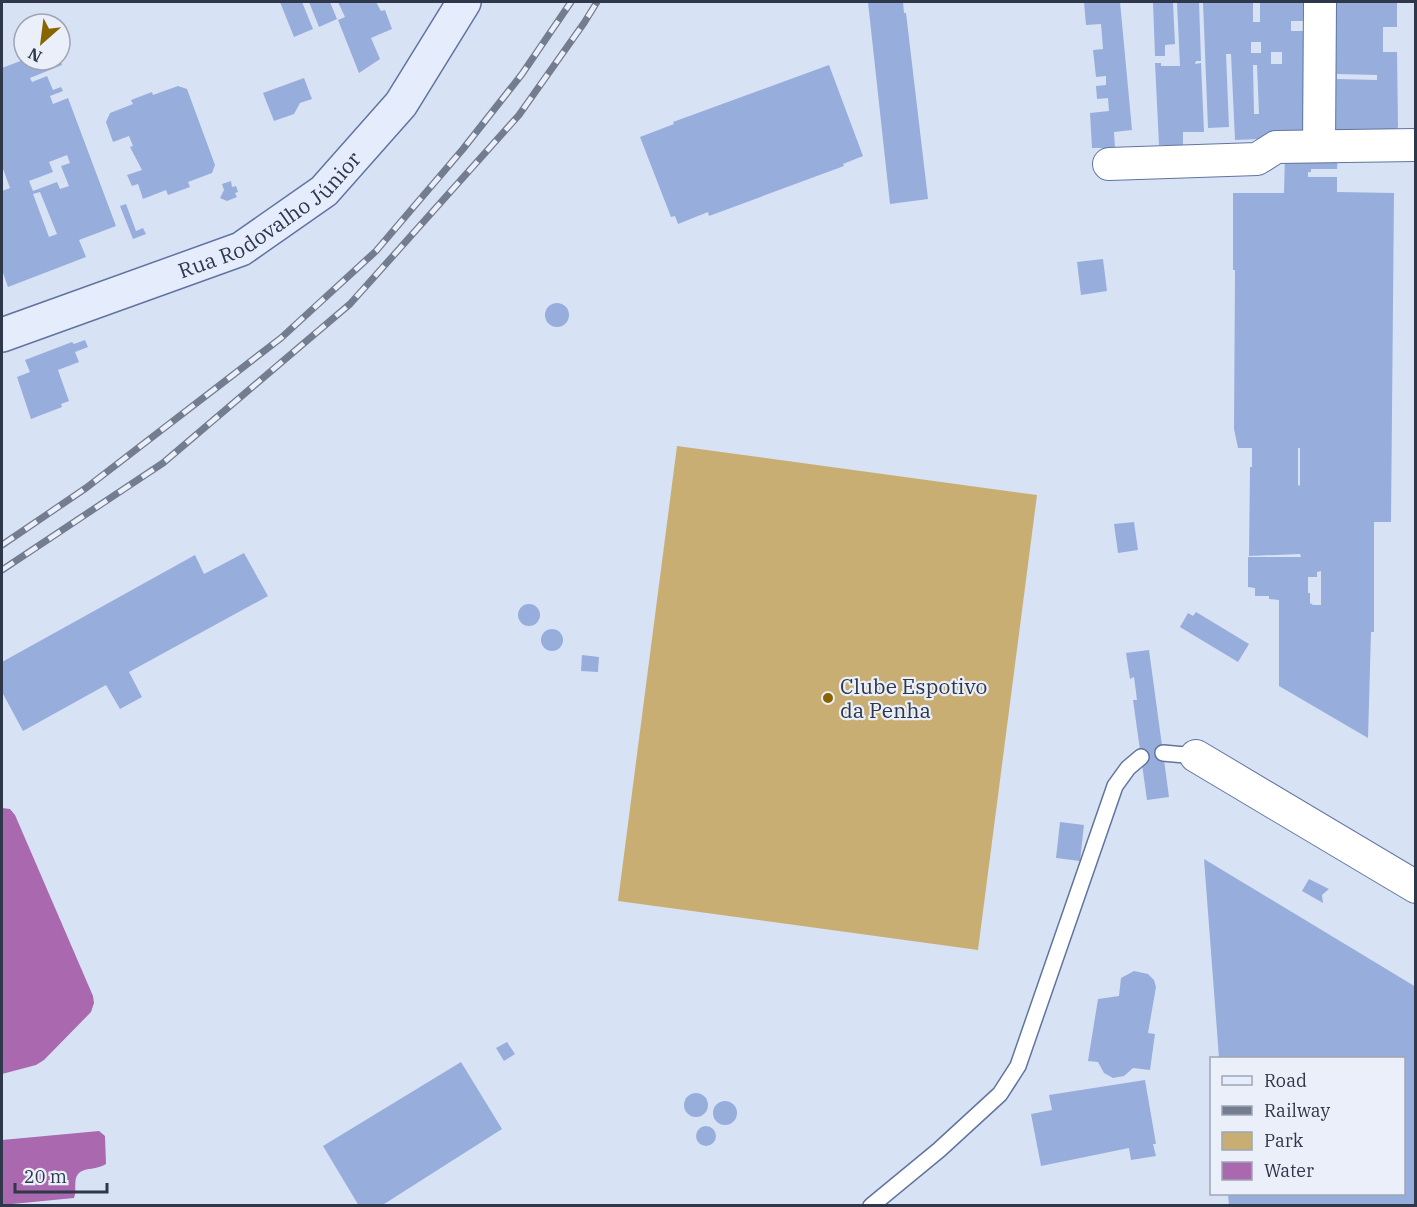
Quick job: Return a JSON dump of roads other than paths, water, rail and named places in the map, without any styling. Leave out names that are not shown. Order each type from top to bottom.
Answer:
[{"type":"main road","name":"Rua Rodovalho Júnior","points":[[2,335],[242,249],[324,191],[401,104],[464,2]]},
{"type":"street","points":[[1319,146],[1320,2]]},
{"type":"street","points":[[1109,164],[1257,159],[1276,147],[1416,145]]},
{"type":"street","points":[[1196,756],[1416,887]]},
{"type":"lane","points":[[1163,753],[1196,756]]},
{"type":"lane","points":[[872,1206],[939,1150],[1000,1094],[1018,1066],[1115,786],[1128,768],[1141,757]]},
{"type":"water","points":[[2,808],[10,809],[15,815],[94,1003],[91,1012],[44,1060],[36,1065],[2,1074]]},
{"type":"water","points":[[99,1131],[105,1136],[106,1164],[78,1174],[74,1198],[2,1205],[2,1140]]},
{"type":"railway","points":[[2,545],[86,488],[281,338],[376,251],[463,149],[522,74],[571,2]]},
{"type":"railway","points":[[2,570],[163,463],[350,304],[519,115],[597,2]]},
{"type":"place","name":"Clube Espotivo da Penha","points":[[828,698]]}]
